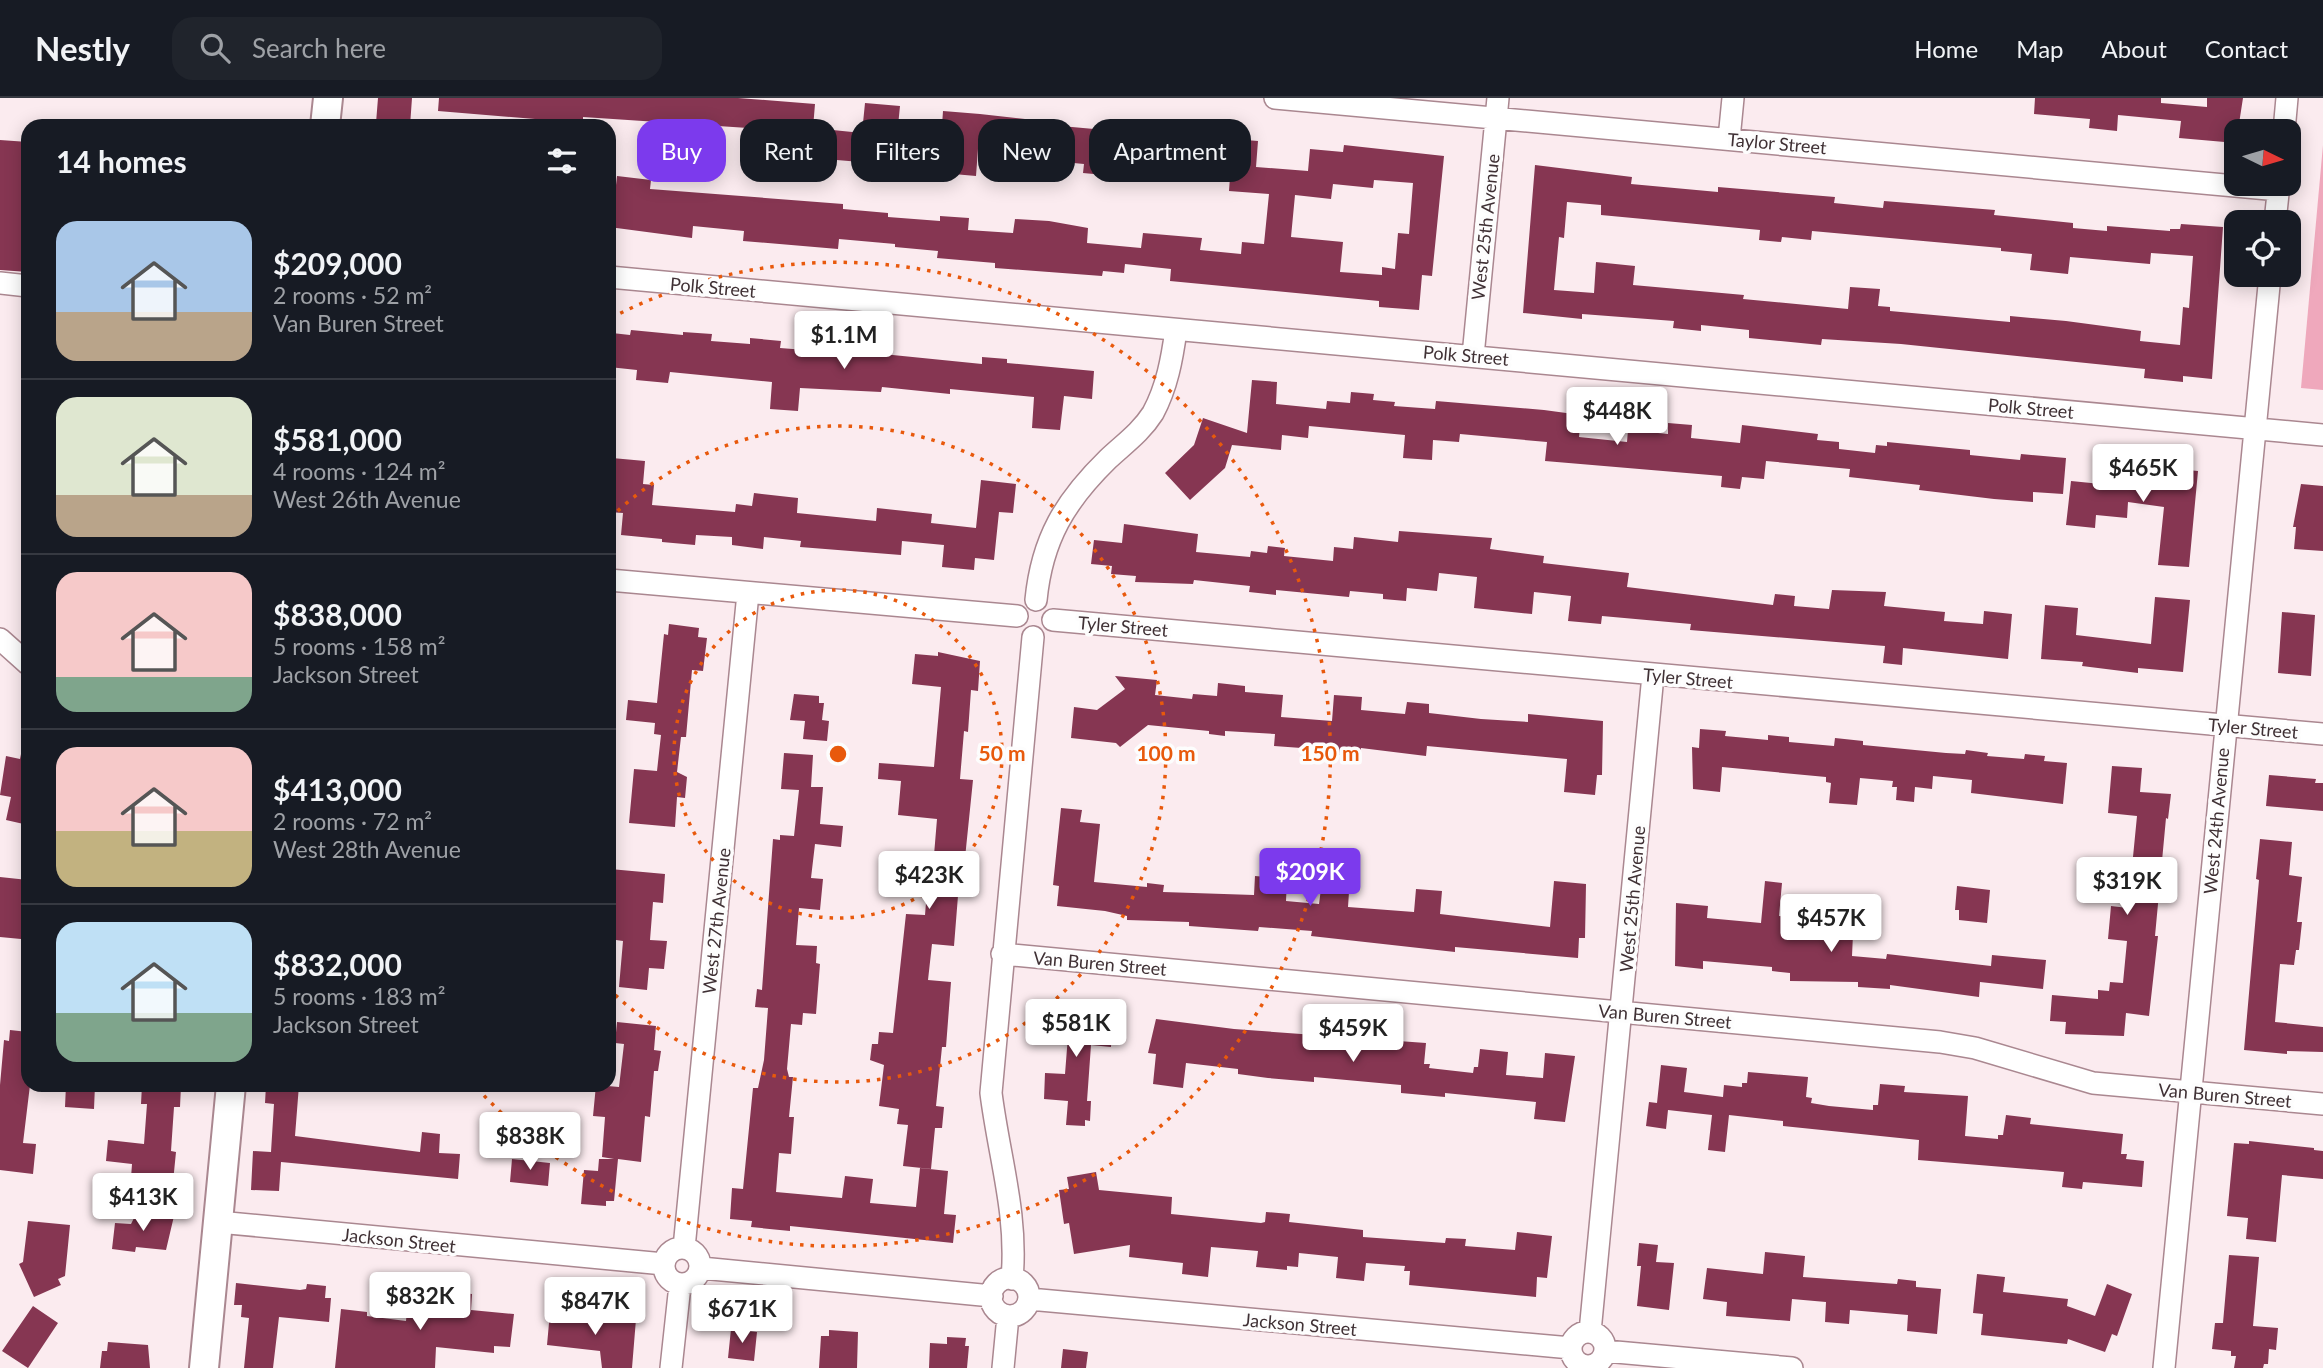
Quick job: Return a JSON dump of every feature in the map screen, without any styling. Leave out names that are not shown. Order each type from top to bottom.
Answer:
[{"type":"main road","points":[[326,119],[328,98]]},
{"type":"main road","points":[[204,1368],[230,1092]]},
{"type":"street","name":"Taylor Street","points":[[1275,98],[1497,108],[1730,139],[2224,182]]},
{"type":"street","points":[[1730,139],[1733,98]]},
{"type":"street","points":[[2285,119],[2287,98]]},
{"type":"street","name":"West 25th Avenue","points":[[1473,356],[1497,108]]},
{"type":"street","name":"Polk Street","points":[[616,278],[2323,435]]},
{"type":"street","points":[[0,283],[21,285]]},
{"type":"street","name":"West 24th Avenue","points":[[2165,1368],[2269,287]]},
{"type":"street","points":[[1036,600],[1047,545],[1060,516],[1075,492],[1136,436],[1152,414],[1171,367],[1176,330]]},
{"type":"street","points":[[616,581],[1017,617]]},
{"type":"street","name":"West 27th Avenue","points":[[684,1248],[748,593]]},
{"type":"street","points":[[1036,600],[1048,606],[1053,620],[1047,633],[1033,637],[1022,631],[1017,617],[1021,606],[1036,600]]},
{"type":"street","name":"Tyler Street","points":[[1053,620],[2323,734]]},
{"type":"street","points":[[1012,1279],[1014,1219],[998,1147],[991,1093],[1033,637]]},
{"type":"street","points":[[0,639],[21,658]]},
{"type":"street","name":"West 25th Avenue","points":[[1590,1332],[1653,674]]},
{"type":"street","name":"Van Buren Street","points":[[1002,954],[1940,1042],[1975,1048],[2092,1083],[2323,1104]]},
{"type":"street","name":"Jackson Street","points":[[218,1222],[664,1264]]},
{"type":"street","points":[[684,1248],[697,1255],[701,1268],[694,1280],[680,1284],[668,1278],[664,1264],[672,1251],[684,1248]]},
{"type":"street","points":[[701,1268],[992,1296]]},
{"type":"street","points":[[1012,1279],[1026,1287],[1028,1299],[1021,1312],[1008,1316],[995,1310],[992,1296],[999,1282],[1012,1279]]},
{"type":"street","points":[[671,1368],[680,1284]]},
{"type":"street","name":"Jackson Street","points":[[1028,1299],[1571,1348]]},
{"type":"street","points":[[1003,1368],[1008,1316]]},
{"type":"street","points":[[1590,1332],[1601,1337],[1605,1352],[1599,1363],[1586,1367],[1575,1360],[1571,1348],[1577,1335],[1590,1332]]},
{"type":"street","points":[[1605,1352],[1792,1368]]},
{"type":"shaded area","points":[[2323,145],[2323,390],[2301,388]]},
{"type":"building","points":[[378,98],[412,98],[410,119],[376,119]]},
{"type":"building","points":[[439,98],[738,98],[815,104],[814,119],[740,119],[740,127],[726,127],[726,119],[535,119],[438,111]]},
{"type":"building","points":[[2035,98],[2161,98],[2161,103],[2207,107],[2207,98],[2243,98],[2240,119],[2224,119],[2224,142],[2179,138],[2181,121],[2118,115],[2117,131],[2089,128],[2090,119],[2034,114]]},
{"type":"building","points":[[865,103],[900,106],[899,119],[863,119]]},
{"type":"building","points":[[943,111],[1025,119],[978,119],[976,176],[964,175],[964,119],[942,119]]},
{"type":"building","points":[[1075,127],[1089,129],[1089,174],[1083,173],[1084,164],[1075,163]]},
{"type":"building","points":[[837,130],[851,132],[851,161],[837,160]]},
{"type":"building","points":[[0,140],[21,142],[21,272],[0,270]]},
{"type":"building","points":[[1251,140],[1258,141],[1256,167],[1308,171],[1310,149],[1343,152],[1344,145],[1444,156],[1432,276],[1422,275],[1419,310],[1379,307],[1379,301],[1170,281],[1171,269],[1125,264],[1124,273],[1103,271],[1102,276],[995,268],[995,263],[937,258],[938,251],[895,247],[895,244],[839,239],[838,249],[743,241],[744,231],[693,226],[692,238],[616,228],[617,176],[637,178],[637,182],[651,182],[650,189],[843,204],[843,209],[888,213],[888,217],[940,221],[940,216],[969,218],[968,230],[1013,233],[1015,219],[1049,221],[1088,228],[1087,243],[1141,248],[1143,233],[1202,238],[1200,250],[1241,254],[1242,242],[1264,244],[1269,194],[1229,191],[1230,182],[1251,182]],"holes":[[[1374,180],[1413,183],[1409,234],[1398,233],[1395,269],[1382,267],[1382,275],[1340,272],[1343,242],[1291,237],[1295,195],[1331,199],[1333,184],[1373,188]]]},
{"type":"building","points":[[1535,165],[1632,177],[1631,184],[1718,192],[1718,187],[1835,197],[1834,203],[1883,208],[1884,201],[1995,210],[1994,215],[2073,223],[2073,228],[2107,231],[2107,226],[2170,231],[2180,229],[2181,224],[2223,227],[2212,379],[2183,376],[2183,382],[2144,378],[2145,369],[1901,344],[1822,339],[1821,345],[1749,338],[1749,330],[1701,325],[1701,331],[1673,328],[1674,321],[1582,314],[1582,319],[1523,313]],"holes":[[[1567,202],[1601,205],[1601,215],[1760,230],[1759,240],[1781,242],[1782,237],[1811,240],[1812,231],[2001,248],[2001,251],[2032,254],[2030,270],[2068,274],[2070,257],[2150,264],[2151,253],[2193,256],[2189,308],[2183,307],[2180,345],[2140,341],[2141,331],[2066,321],[2010,316],[2010,322],[1890,311],[1890,307],[1878,306],[1880,289],[1850,287],[1848,309],[1743,299],[1744,295],[1633,285],[1635,266],[1596,262],[1594,293],[1554,290],[1559,237],[1564,238]]]},
{"type":"building","points":[[631,330],[683,335],[683,332],[712,334],[711,341],[750,344],[750,338],[781,341],[780,348],[818,351],[819,341],[843,343],[843,350],[982,364],[982,357],[1007,359],[1007,363],[1094,371],[1092,399],[1064,396],[1060,430],[1032,428],[1034,397],[950,389],[950,394],[882,387],[881,392],[800,388],[798,411],[770,409],[772,382],[670,372],[668,383],[636,380],[637,370],[616,368],[616,333],[630,335]]},
{"type":"building","points":[[1252,380],[1277,382],[1276,404],[1326,409],[1327,401],[1350,403],[1351,392],[1374,394],[1373,400],[1395,402],[1394,406],[1435,409],[1436,401],[1544,410],[1581,415],[1579,437],[1627,442],[1628,430],[1668,434],[1668,423],[1692,425],[1691,438],[1740,443],[1742,425],[1818,434],[1817,440],[1839,442],[1839,449],[1875,453],[1876,445],[1887,446],[1887,442],[1970,450],[1970,455],[2020,460],[2021,454],[2066,458],[2063,494],[2033,492],[2033,502],[1994,499],[1919,490],[1920,485],[1849,477],[1850,469],[1766,461],[1764,479],[1742,477],[1740,489],[1721,487],[1722,476],[1545,461],[1547,442],[1460,434],[1459,442],[1433,440],[1432,460],[1403,458],[1405,435],[1309,426],[1308,438],[1282,435],[1281,450],[1232,445],[1225,468],[1190,500],[1165,473],[1194,445],[1203,418],[1247,433]]},
{"type":"building","points":[[616,458],[645,461],[643,484],[654,485],[652,505],[735,512],[736,504],[752,506],[754,493],[798,498],[797,513],[876,521],[877,508],[932,514],[931,523],[976,528],[981,480],[1016,484],[1013,513],[999,512],[994,560],[975,558],[974,570],[942,567],[944,545],[902,541],[901,555],[800,547],[801,541],[764,537],[763,549],[732,545],[732,537],[696,535],[695,545],[662,542],[662,539],[621,535],[623,513],[616,512]]},
{"type":"building","points":[[2113,463],[2198,471],[2189,567],[2158,565],[2164,507],[2128,502],[2127,518],[2096,515],[2095,528],[2066,525],[2071,481],[2111,485]]},
{"type":"building","points":[[2301,484],[2323,486],[2323,551],[2294,549],[2296,527],[2293,527]]},
{"type":"building","points":[[1124,524],[1198,534],[1196,552],[1250,557],[1251,551],[1267,553],[1268,546],[1285,548],[1284,556],[1333,561],[1334,547],[1353,549],[1354,537],[1398,542],[1399,531],[1492,538],[1490,549],[1544,556],[1543,563],[1629,573],[1627,587],[1773,605],[1775,594],[1795,596],[1794,606],[1829,609],[1832,590],[1886,592],[1884,606],[1945,612],[1944,621],[1983,624],[1984,611],[2012,614],[2008,659],[1903,648],[1902,665],[1883,663],[1885,646],[1690,630],[1691,624],[1602,616],[1601,624],[1568,621],[1571,596],[1534,592],[1532,614],[1474,608],[1477,577],[1439,573],[1437,591],[1407,588],[1406,601],[1383,599],[1383,594],[1350,591],[1349,597],[1276,590],[1276,595],[1249,592],[1250,586],[1194,580],[1193,584],[1135,582],[1136,576],[1111,574],[1112,566],[1091,564],[1094,540],[1122,543]]},
{"type":"building","points":[[2155,597],[2190,600],[2183,672],[2138,668],[2138,673],[2082,666],[2083,662],[2041,659],[2045,605],[2078,608],[2076,635],[2151,644]]},
{"type":"building","points":[[2282,612],[2315,615],[2311,676],[2278,673]]},
{"type":"building","points":[[669,624],[699,628],[698,637],[707,638],[703,671],[692,670],[686,737],[681,737],[677,772],[687,777],[685,798],[677,797],[675,827],[629,823],[634,769],[657,771],[661,735],[654,734],[655,723],[626,720],[628,700],[657,703],[664,634],[668,635]]},
{"type":"building","points":[[938,652],[980,661],[978,691],[971,690],[968,732],[964,731],[960,779],[973,780],[965,858],[961,858],[954,946],[932,944],[928,980],[951,982],[946,1047],[942,1047],[936,1106],[944,1107],[942,1128],[935,1128],[931,1169],[903,1166],[908,1125],[897,1124],[899,1109],[879,1106],[884,1065],[870,1060],[872,1044],[878,1044],[879,1032],[893,1033],[906,914],[925,915],[927,891],[931,891],[937,819],[898,815],[901,781],[878,779],[879,763],[934,767],[941,687],[912,684],[915,654],[938,656]]},
{"type":"building","points":[[1115,676],[1157,680],[1155,695],[1192,699],[1193,694],[1217,696],[1218,683],[1245,686],[1245,692],[1283,695],[1281,717],[1332,721],[1334,695],[1362,697],[1361,710],[1405,714],[1407,702],[1429,704],[1429,713],[1481,719],[1528,722],[1528,714],[1603,721],[1602,775],[1597,775],[1595,795],[1564,792],[1567,759],[1427,746],[1426,756],[1361,748],[1360,757],[1329,754],[1329,750],[1274,746],[1275,734],[1225,731],[1225,736],[1209,734],[1209,731],[1148,725],[1120,747],[1116,743],[1071,738],[1074,707],[1097,710],[1125,689]]},
{"type":"building","points":[[794,694],[819,696],[819,703],[824,703],[822,720],[829,721],[827,741],[803,739],[805,721],[790,720]]},
{"type":"building","points":[[1700,729],[1726,731],[1725,736],[1768,740],[1768,735],[1789,737],[1789,742],[1834,746],[1835,738],[1863,741],[1863,745],[1946,753],[1965,754],[1966,750],[1988,753],[1987,756],[2024,759],[2025,754],[2045,756],[2044,761],[2067,763],[2063,804],[1971,793],[1972,780],[1933,776],[1932,789],[1915,787],[1914,802],[1896,800],[1897,787],[1892,787],[1893,781],[1860,778],[1857,805],[1829,803],[1831,783],[1826,782],[1826,777],[1722,767],[1720,792],[1693,789],[1692,747],[1699,748]]},
{"type":"building","points":[[784,753],[813,755],[811,787],[823,787],[820,824],[843,826],[841,847],[815,844],[811,878],[823,879],[820,910],[799,908],[796,945],[817,946],[816,963],[820,964],[816,1014],[803,1013],[802,1025],[791,1024],[787,1069],[789,1077],[793,1077],[789,1117],[794,1117],[791,1154],[779,1153],[776,1192],[842,1198],[845,1176],[873,1179],[870,1203],[916,1207],[920,1168],[948,1171],[944,1214],[956,1215],[953,1243],[790,1226],[790,1231],[751,1227],[752,1221],[730,1219],[732,1188],[743,1189],[753,1088],[758,1088],[764,1060],[768,1008],[755,1007],[757,989],[762,990],[773,839],[780,840],[780,835],[794,836],[799,790],[781,789]]},
{"type":"building","points":[[21,754],[21,823],[6,820],[11,797],[0,795],[6,756],[20,759]]},
{"type":"building","points":[[2112,766],[2142,768],[2140,792],[2171,794],[2168,819],[2166,818],[2155,936],[2158,936],[2149,1016],[2126,1013],[2124,1036],[2065,1034],[2066,1022],[2050,1021],[2052,995],[2098,999],[2098,990],[2109,991],[2110,982],[2123,983],[2127,941],[2108,939],[2111,906],[2128,908],[2137,816],[2108,813]]},
{"type":"building","points":[[2269,775],[2316,779],[2315,783],[2323,783],[2323,811],[2266,806]]},
{"type":"building","points":[[1061,808],[1082,810],[1080,822],[1100,824],[1094,882],[1147,887],[1147,883],[1164,885],[1163,892],[1254,895],[1255,876],[1287,879],[1286,901],[1319,904],[1321,889],[1349,892],[1348,907],[1414,912],[1416,889],[1442,891],[1440,914],[1550,927],[1554,881],[1586,884],[1585,938],[1579,938],[1578,958],[1455,947],[1455,952],[1311,936],[1312,931],[1259,927],[1258,931],[1189,926],[1189,922],[1127,920],[1127,916],[1105,911],[1057,906],[1059,886],[1053,885]]},
{"type":"building","points":[[2260,839],[2292,842],[2289,875],[2302,877],[2297,922],[2302,922],[2299,950],[2296,950],[2294,965],[2280,964],[2275,1022],[2323,1027],[2323,1052],[2287,1051],[2287,1054],[2244,1050],[2259,880],[2256,879]]},
{"type":"building","points":[[616,870],[665,874],[663,903],[653,902],[650,940],[667,941],[664,969],[649,968],[647,990],[619,987],[623,941],[616,940]]},
{"type":"building","points":[[0,877],[21,879],[21,939],[0,937]]},
{"type":"building","points":[[1765,881],[1782,883],[1779,916],[1820,919],[1819,931],[1853,934],[1852,956],[1886,959],[1887,954],[1991,966],[1992,955],[2046,960],[2043,989],[1980,982],[1979,997],[1890,985],[1890,989],[1858,987],[1858,982],[1790,981],[1790,973],[1772,971],[1772,967],[1703,961],[1703,969],[1675,966],[1676,903],[1708,906],[1707,918],[1761,923]]},
{"type":"building","points":[[1957,886],[1990,890],[1987,923],[1959,920],[1959,910],[1955,910]]},
{"type":"building","points":[[1047,1009],[1096,1013],[1096,1017],[1112,1018],[1111,1047],[1091,1045],[1087,1101],[1091,1101],[1090,1121],[1085,1120],[1085,1126],[1066,1125],[1068,1101],[1044,1099],[1045,1073],[1065,1074],[1068,1036],[1045,1034]]},
{"type":"building","points":[[1156,1019],[1234,1029],[1426,1043],[1424,1064],[1430,1064],[1429,1068],[1473,1073],[1474,1067],[1478,1067],[1480,1049],[1508,1052],[1506,1075],[1543,1078],[1545,1053],[1575,1056],[1565,1122],[1534,1119],[1536,1102],[1445,1093],[1445,1097],[1401,1093],[1401,1085],[1314,1077],[1314,1082],[1268,1078],[1238,1074],[1238,1069],[1186,1063],[1183,1088],[1153,1084],[1156,1054],[1148,1053]]},
{"type":"building","points":[[617,1022],[656,1026],[654,1050],[661,1051],[658,1071],[654,1071],[650,1117],[645,1116],[641,1162],[618,1159],[614,1201],[606,1201],[606,1206],[581,1204],[584,1170],[598,1171],[599,1159],[614,1159],[602,1157],[605,1117],[593,1116],[595,1092],[616,1092],[616,1087],[619,1087],[624,1044],[616,1043]]},
{"type":"building","points":[[10,1030],[21,1031],[21,1092],[29,1092],[23,1143],[36,1144],[33,1174],[0,1170],[0,1085],[4,1040],[9,1041]]},
{"type":"building","points":[[1661,1065],[1687,1068],[1684,1092],[1723,1097],[1724,1085],[1742,1087],[1742,1083],[1747,1083],[1748,1072],[1808,1077],[1806,1097],[1812,1098],[1811,1103],[1829,1106],[1873,1110],[1873,1105],[1878,1105],[1880,1084],[1905,1086],[1904,1092],[1968,1096],[1965,1136],[1998,1139],[1998,1135],[2003,1135],[2006,1115],[2031,1118],[2030,1124],[2123,1134],[2121,1154],[2127,1154],[2126,1159],[2144,1161],[2142,1187],[2083,1182],[2082,1189],[2062,1187],[2064,1172],[1918,1160],[1919,1140],[1783,1126],[1783,1121],[1729,1115],[1725,1152],[1708,1150],[1712,1115],[1668,1110],[1666,1129],[1646,1126],[1649,1102],[1657,1103]]},
{"type":"building","points":[[66,1092],[95,1092],[94,1109],[65,1107]]},
{"type":"building","points":[[142,1092],[181,1092],[180,1107],[174,1107],[171,1151],[176,1152],[173,1182],[131,1178],[132,1164],[106,1161],[108,1140],[144,1144],[147,1104],[141,1104]]},
{"type":"building","points":[[266,1092],[298,1092],[295,1136],[420,1152],[422,1132],[440,1134],[439,1153],[460,1154],[458,1179],[281,1162],[279,1191],[251,1190],[253,1151],[271,1152],[274,1104],[265,1103]]},
{"type":"building","points":[[2249,1141],[2323,1151],[2323,1179],[2282,1175],[2276,1242],[2246,1239],[2248,1218],[2227,1216],[2234,1143],[2249,1144]]},
{"type":"building","points":[[512,1159],[550,1163],[548,1186],[510,1182]]},
{"type":"building","points":[[1096,1172],[1099,1190],[1172,1197],[1171,1214],[1261,1223],[1265,1222],[1266,1212],[1290,1214],[1289,1222],[1363,1230],[1363,1237],[1445,1243],[1446,1238],[1466,1239],[1465,1246],[1515,1250],[1517,1232],[1552,1236],[1547,1278],[1537,1277],[1536,1297],[1409,1285],[1410,1271],[1404,1271],[1405,1266],[1366,1263],[1364,1281],[1336,1278],[1338,1257],[1299,1253],[1298,1267],[1287,1266],[1287,1270],[1256,1267],[1258,1251],[1211,1247],[1208,1277],[1182,1274],[1183,1263],[1129,1257],[1130,1245],[1074,1254],[1069,1223],[1064,1224],[1059,1190],[1069,1189],[1067,1177]]},
{"type":"building","points":[[137,1212],[174,1216],[166,1250],[136,1247],[135,1252],[112,1249],[115,1223],[131,1224]]},
{"type":"building","points":[[28,1221],[70,1225],[65,1276],[58,1279],[61,1285],[34,1297],[19,1264],[23,1262]]},
{"type":"building","points":[[1639,1243],[1658,1245],[1656,1262],[1674,1263],[1669,1310],[1637,1306],[1641,1266],[1637,1266]]},
{"type":"building","points":[[1765,1252],[1805,1256],[1803,1277],[1897,1284],[1898,1279],[1916,1281],[1916,1287],[1941,1289],[1937,1334],[1907,1331],[1908,1315],[1850,1310],[1849,1324],[1825,1322],[1826,1302],[1792,1299],[1790,1321],[1726,1316],[1727,1302],[1703,1299],[1707,1268],[1763,1274]]},
{"type":"building","points":[[2229,1255],[2259,1257],[2253,1326],[2278,1328],[2276,1350],[2269,1349],[2268,1364],[2264,1364],[2263,1368],[2234,1368],[2236,1356],[2231,1356],[2231,1351],[2212,1349],[2215,1323],[2223,1323]]},
{"type":"building","points":[[1977,1274],[2005,1277],[2003,1292],[2068,1299],[2067,1306],[2095,1316],[2107,1284],[2132,1294],[2117,1336],[2112,1334],[2105,1352],[2068,1339],[2067,1344],[1981,1335],[1983,1314],[1973,1313]]},
{"type":"building","points":[[236,1283],[300,1290],[306,1289],[307,1284],[326,1286],[325,1298],[331,1298],[329,1322],[279,1317],[273,1368],[244,1368],[249,1318],[241,1317],[242,1305],[234,1305]]},
{"type":"building","points":[[409,1287],[472,1294],[471,1310],[514,1314],[510,1347],[494,1346],[494,1353],[436,1347],[435,1368],[335,1368],[341,1309],[367,1312],[367,1316],[406,1321]]},
{"type":"building","points":[[33,1306],[58,1323],[28,1368],[2,1351]]},
{"type":"building","points":[[550,1312],[636,1319],[632,1368],[602,1368],[600,1351],[547,1345]]},
{"type":"building","points":[[731,1329],[757,1332],[754,1361],[728,1358]]},
{"type":"building","points":[[829,1330],[858,1332],[857,1368],[819,1368],[821,1336],[829,1336]]},
{"type":"building","points":[[947,1337],[966,1338],[965,1346],[969,1346],[967,1368],[929,1368],[930,1343],[947,1344]]},
{"type":"building","points":[[108,1342],[148,1345],[150,1368],[100,1368],[102,1351],[107,1351]]},
{"type":"building","points":[[1063,1349],[1088,1352],[1086,1368],[1061,1368]]}]
